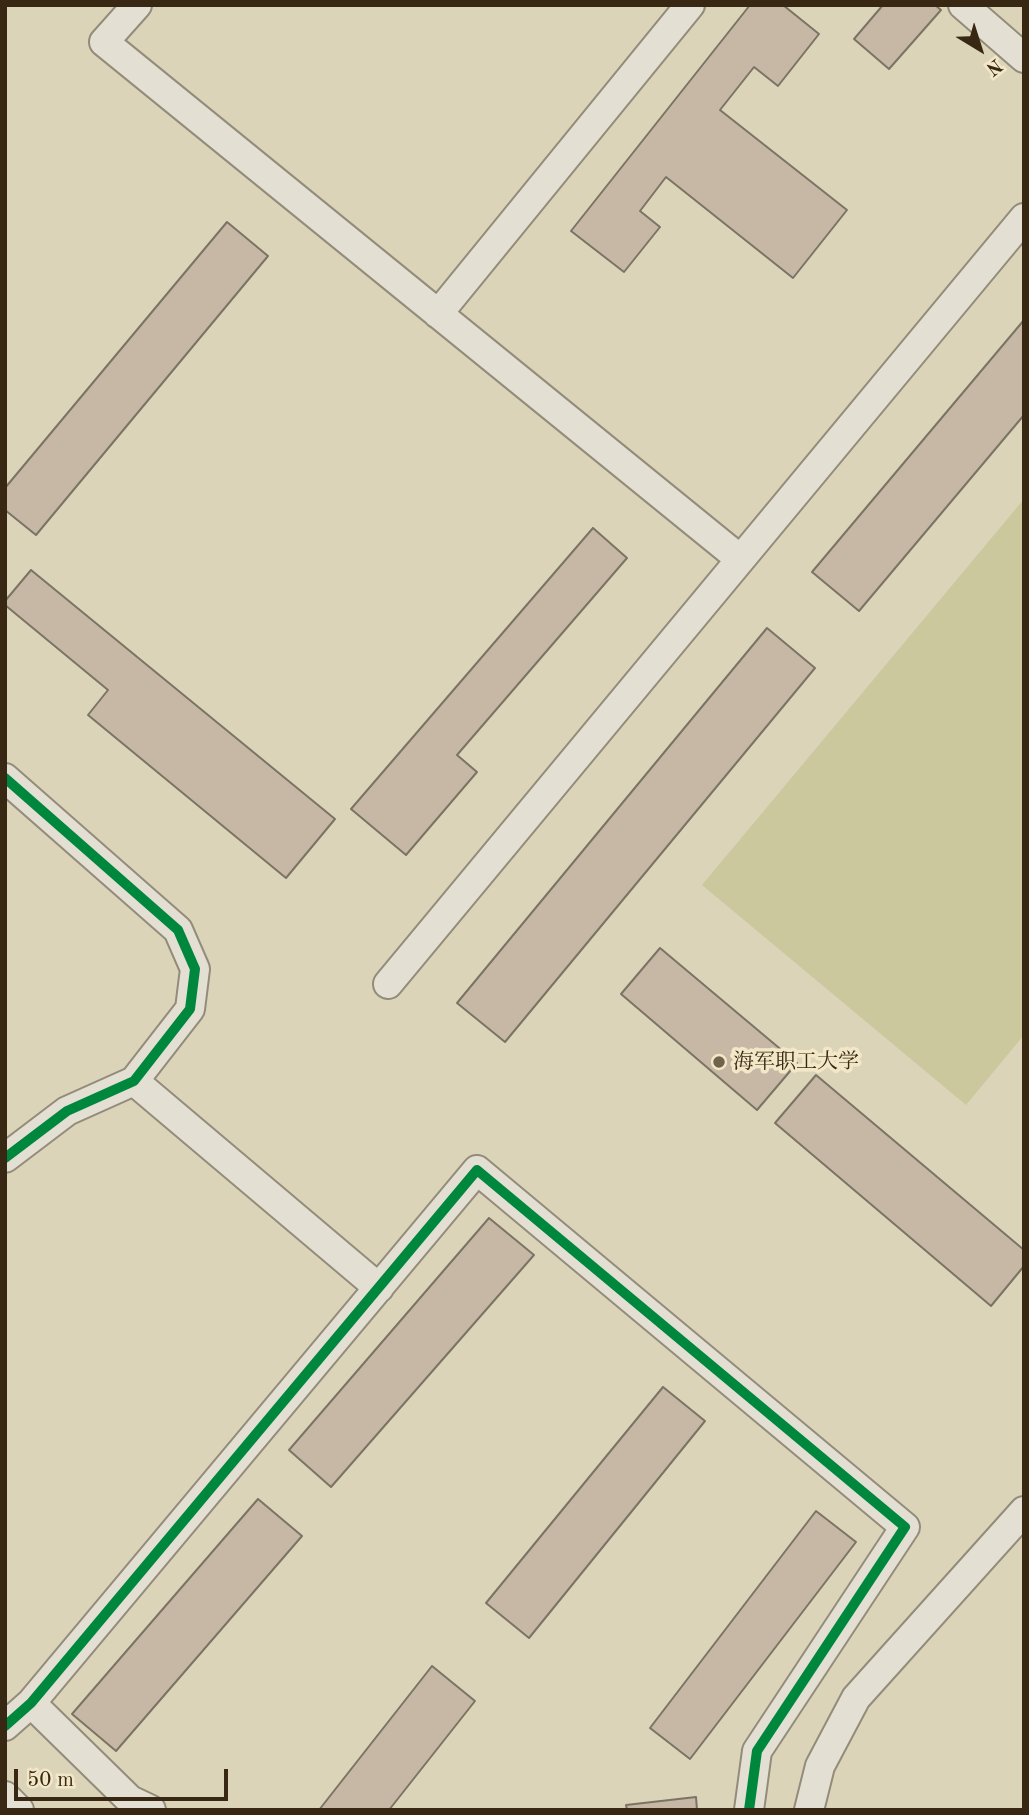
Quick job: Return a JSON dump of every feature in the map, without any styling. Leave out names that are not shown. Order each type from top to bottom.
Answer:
[{"type":"street","points":[[137,5],[104,42],[740,559]]},
{"type":"street","points":[[438,313],[690,5]]},
{"type":"street","points":[[963,5],[1024,58]]},
{"type":"street","points":[[388,984],[1024,218]]},
{"type":"street","points":[[5,778],[178,930],[194,969],[190,1009],[134,1080],[66,1111],[5,1158]]},
{"type":"street","points":[[134,1080],[379,1288]]},
{"type":"street","points":[[5,1726],[31,1703],[477,1170],[905,1527],[757,1751],[748,1810]]},
{"type":"street","points":[[810,1810],[820,1766],[856,1698],[1024,1511]]},
{"type":"street","points":[[31,1703],[130,1800],[151,1810]]},
{"type":"street","points":[[5,1796],[19,1810]]},
{"type":"shaded area","points":[[1024,499],[1024,1035],[966,1105],[702,885]]},
{"type":"building","points":[[750,5],[783,5],[819,34],[778,86],[754,67],[720,110],[847,210],[793,278],[666,177],[640,211],[660,227],[624,272],[571,231]]},
{"type":"building","points":[[883,5],[935,5],[941,10],[889,69],[854,39]]},
{"type":"building","points":[[227,222],[268,256],[36,535],[5,510],[5,488]]},
{"type":"building","points":[[1024,320],[1024,415],[859,611],[812,572]]},
{"type":"building","points":[[593,528],[627,558],[457,755],[477,772],[406,855],[351,809]]},
{"type":"building","points":[[31,570],[335,819],[286,878],[88,715],[108,690],[5,605],[5,601]]},
{"type":"building","points":[[767,628],[815,668],[505,1042],[457,1003]]},
{"type":"building","points":[[660,948],[797,1063],[757,1110],[621,994]]},
{"type":"building","points":[[816,1075],[1024,1250],[1024,1266],[991,1306],[775,1123]]},
{"type":"building","points":[[489,1218],[534,1255],[331,1487],[289,1450]]},
{"type":"building","points":[[663,1387],[705,1421],[529,1638],[486,1603]]},
{"type":"building","points":[[258,1499],[302,1536],[116,1751],[72,1714]]},
{"type":"building","points":[[816,1511],[856,1542],[690,1759],[650,1728]]},
{"type":"building","points":[[432,1666],[475,1701],[389,1810],[319,1810]]},
{"type":"building","points":[[696,1797],[697,1810],[627,1810],[626,1805]]},
{"type":"cycle path","points":[[5,778],[178,930],[195,969],[190,1009],[134,1081],[67,1111],[5,1158]]},
{"type":"cycle path","points":[[5,1726],[31,1703],[477,1170],[905,1527],[757,1751],[749,1810]]},
{"type":"place","name":"海军职工大学","points":[[719,1062]]}]
